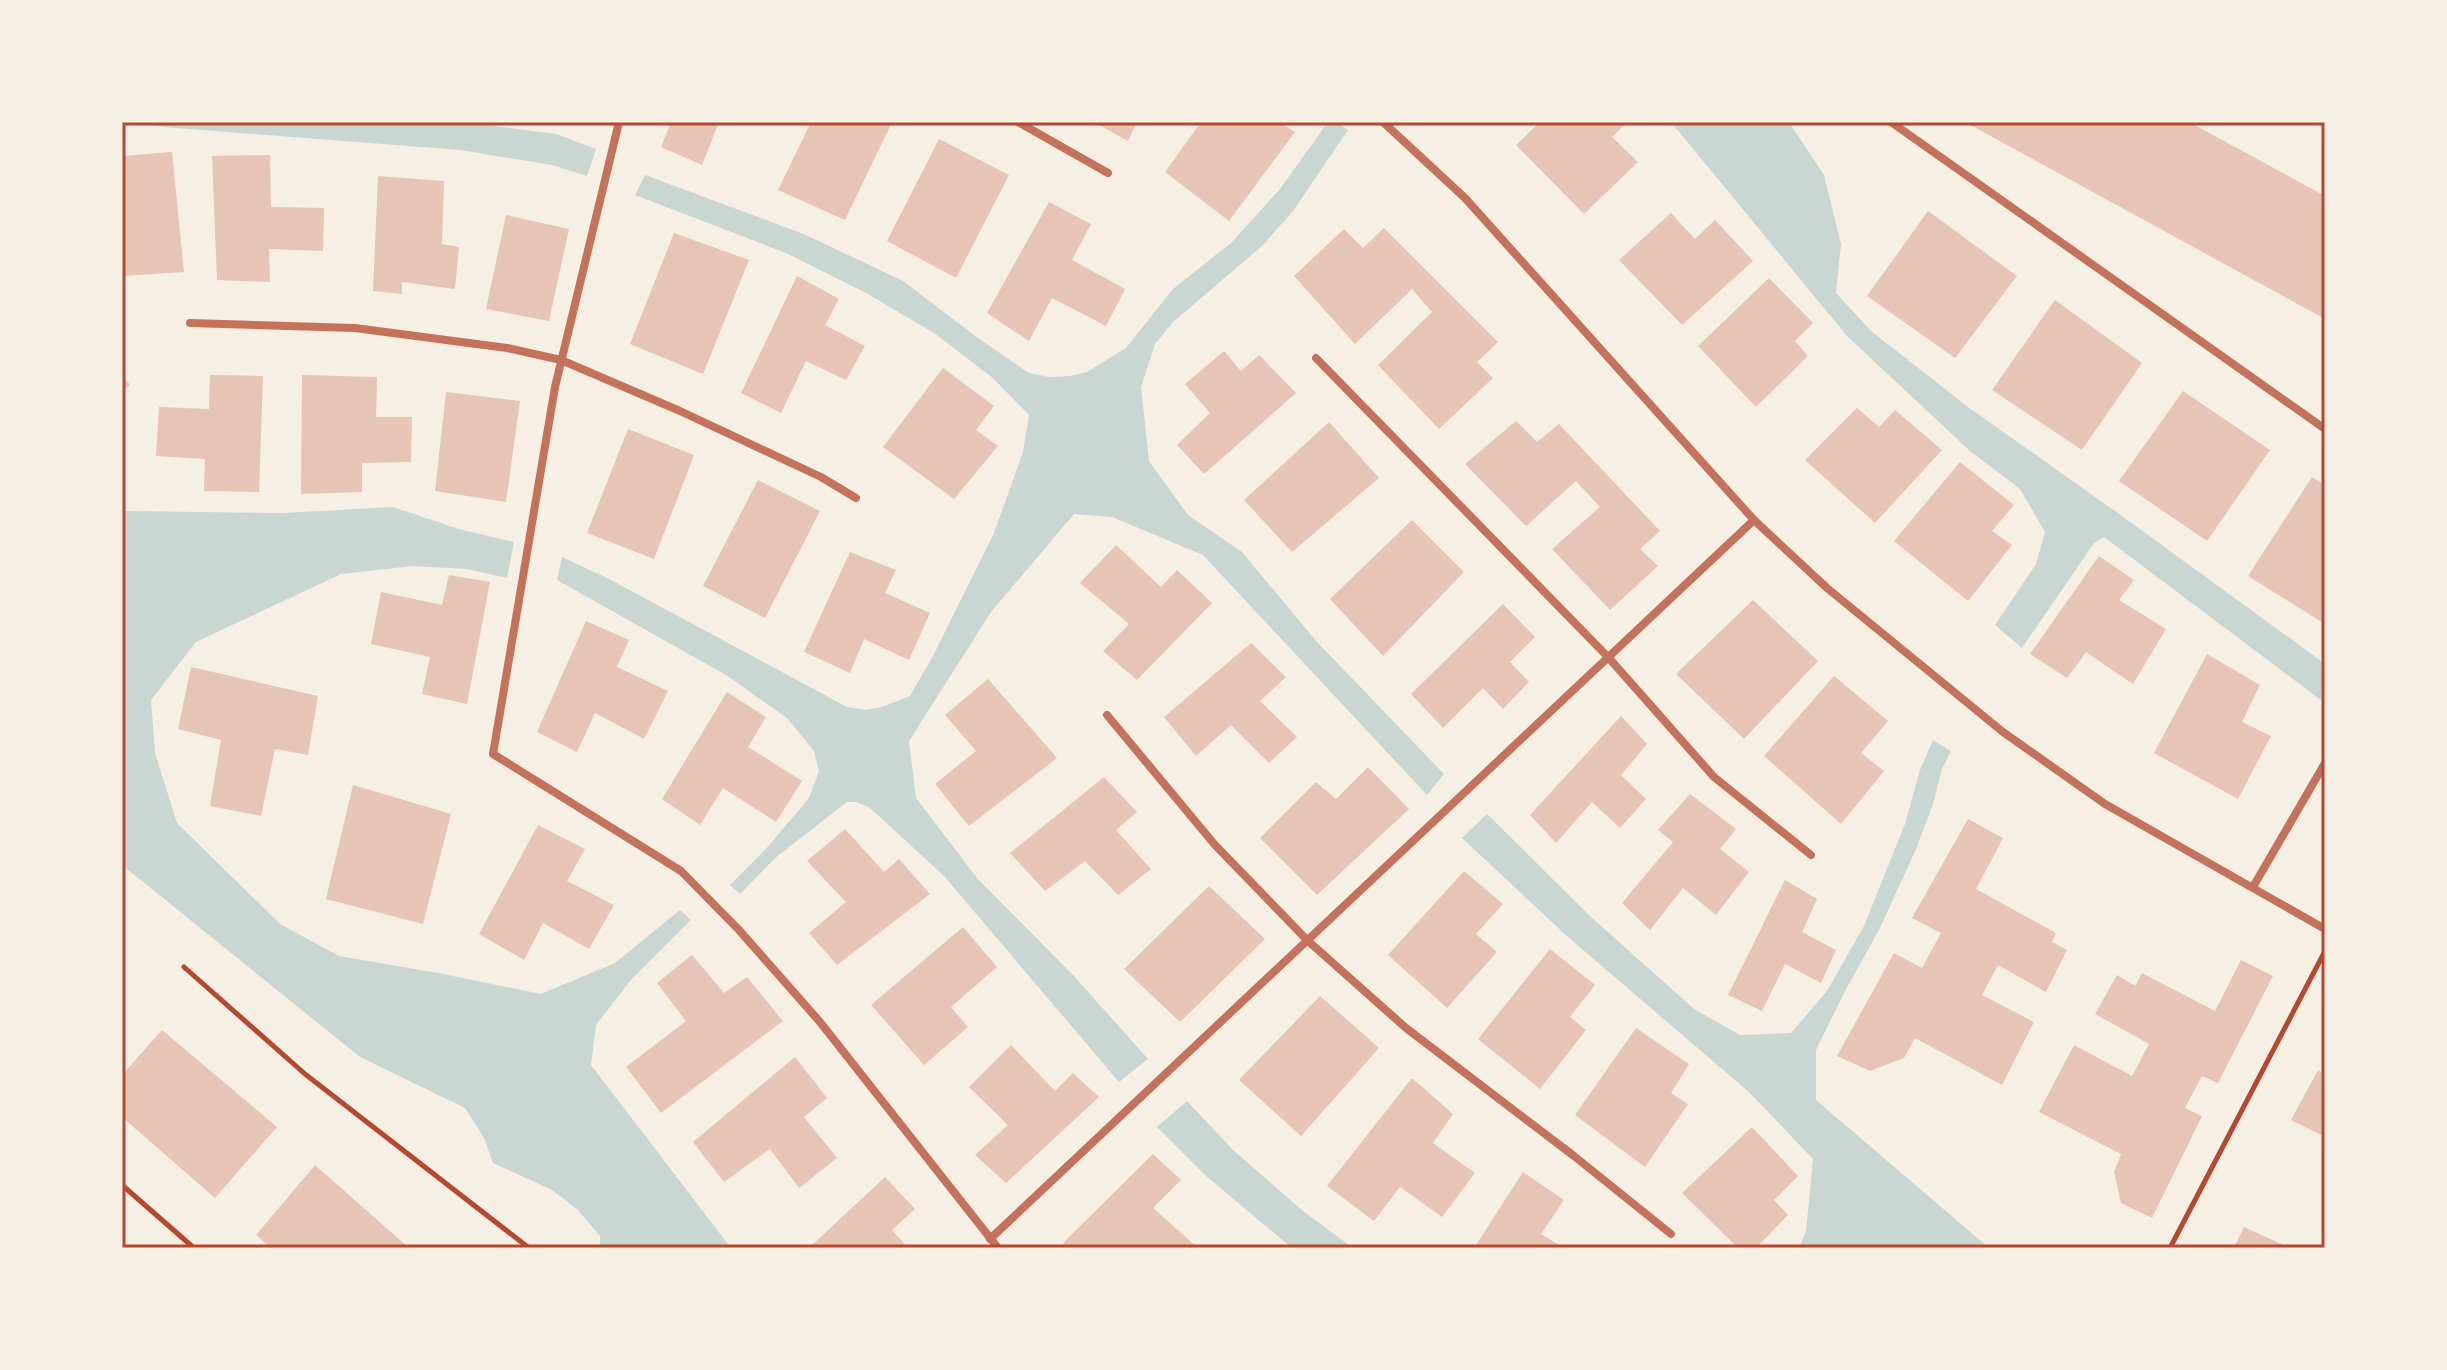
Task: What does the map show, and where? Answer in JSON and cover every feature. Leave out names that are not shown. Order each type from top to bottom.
[{"type":"street","points":[[619,122],[555,387],[493,754],[681,871],[739,930],[820,1022],[998,1248]]},
{"type":"street","points":[[1018,122],[1108,173]]},
{"type":"street","points":[[1383,122],[1465,198],[1754,520],[1827,588],[2003,732],[2105,804],[2325,929]]},
{"type":"street","points":[[1891,122],[2325,429]]},
{"type":"street","points":[[190,323],[355,328],[507,348],[561,360],[708,424],[821,477],[856,498]]},
{"type":"street","points":[[1316,358],[1608,657],[1714,777],[1811,855]]},
{"type":"street","points":[[990,1239],[1754,520]]},
{"type":"street","points":[[1107,715],[1215,845],[1307,940],[1406,1028],[1671,1234]]},
{"type":"street","points":[[2253,887],[2325,763]]},
{"type":"path","points":[[2170,1248],[2325,950]]},
{"type":"path","points":[[184,967],[305,1074],[529,1248]]},
{"type":"path","points":[[122,1185],[194,1248]]},
{"type":"shaded area","points":[[131,122],[465,122],[556,134],[596,149],[587,176],[552,165],[460,150]]},
{"type":"shaded area","points":[[1328,122],[1337,122],[1348,130],[1293,211],[1262,246],[1173,322],[1155,344],[1141,387],[1149,461],[1188,515],[1242,552],[1317,642],[1444,774],[1427,795],[1203,555],[1112,517],[1074,514],[991,612],[909,741],[916,798],[977,878],[1073,975],[1148,1059],[1119,1082],[944,876],[870,808],[857,802],[847,802],[775,858],[740,894],[730,885],[809,798],[819,771],[814,751],[787,718],[726,675],[557,580],[562,557],[609,579],[847,707],[865,710],[882,707],[910,696],[933,656],[994,533],[1023,452],[1029,415],[993,378],[934,333],[866,293],[786,253],[635,195],[645,175],[806,235],[903,281],[1029,373],[1049,377],[1070,376],[1087,372],[1126,348],[1173,289],[1232,242],[1280,189]]},
{"type":"shaded area","points":[[1671,122],[1789,122],[1824,175],[1841,244],[1836,293],[1871,331],[1968,407],[2325,664],[2325,691],[2321,700],[2104,537],[2094,543],[2022,648],[1995,625],[2036,564],[2045,532],[2020,489],[1970,451],[1847,336]]},
{"type":"shaded area","points":[[393,507],[462,530],[514,542],[507,578],[467,569],[413,566],[341,574],[196,642],[151,700],[155,753],[177,823],[280,924],[339,956],[541,994],[615,963],[680,910],[691,920],[630,981],[596,1025],[591,1065],[731,1248],[600,1248],[600,1236],[577,1209],[552,1190],[493,1163],[484,1138],[465,1108],[360,1057],[122,865],[122,511],[284,513]]},
{"type":"shaded area","points":[[1933,740],[1951,751],[1942,769],[1916,849],[1880,928],[1816,1050],[1816,1100],[1989,1248],[1799,1248],[1806,1231],[1813,1159],[1749,1092],[1568,937],[1462,838],[1487,814],[1590,916],[1694,1009],[1740,1035],[1791,1033],[1827,991],[1864,926],[1905,824],[1920,770]]},
{"type":"shaded area","points":[[1187,1101],[1233,1150],[1303,1211],[1353,1248],[1292,1248],[1205,1175],[1157,1127]]},
{"type":"building","points":[[671,122],[719,122],[702,165],[661,147]]},
{"type":"building","points":[[811,122],[892,122],[845,220],[778,190]]},
{"type":"building","points":[[1094,122],[1137,122],[1128,141]]},
{"type":"building","points":[[1201,122],[1279,122],[1295,132],[1229,221],[1165,172]]},
{"type":"building","points":[[1540,122],[1627,122],[1612,137],[1638,162],[1584,214],[1516,145]]},
{"type":"building","points":[[1965,122],[2189,122],[2325,196],[2325,319]]},
{"type":"building","points":[[939,139],[1009,175],[956,278],[887,241]]},
{"type":"building","points":[[172,152],[184,272],[122,276],[122,156]]},
{"type":"building","points":[[270,155],[271,207],[324,208],[323,251],[269,249],[270,282],[217,280],[212,156]]},
{"type":"building","points":[[378,176],[444,181],[442,244],[459,247],[455,289],[402,282],[402,294],[373,291]]},
{"type":"building","points":[[1049,202],[1091,224],[1072,260],[1125,289],[1106,326],[1052,298],[1029,341],[987,313]]},
{"type":"building","points":[[1928,211],[2017,276],[1955,358],[1867,296]]},
{"type":"building","points":[[1671,213],[1695,239],[1715,220],[1753,261],[1682,325],[1619,260]]},
{"type":"building","points":[[506,215],[569,229],[549,321],[486,309]]},
{"type":"building","points":[[1384,228],[1498,342],[1477,362],[1493,378],[1439,429],[1378,365],[1432,312],[1412,289],[1355,344],[1294,276],[1344,229],[1363,248]]},
{"type":"building","points":[[674,233],[749,260],[703,374],[630,344]]},
{"type":"building","points":[[797,276],[839,299],[825,325],[865,346],[846,380],[806,361],[781,413],[741,393]]},
{"type":"building","points":[[1769,278],[1813,323],[1795,341],[1808,356],[1756,407],[1698,346]]},
{"type":"building","points":[[2055,300],[2142,363],[2082,450],[1992,390]]},
{"type":"building","points":[[1224,351],[1241,371],[1259,355],[1296,393],[1204,474],[1177,445],[1210,413],[1185,384]]},
{"type":"building","points":[[943,368],[994,406],[976,430],[998,446],[954,499],[883,447]]},
{"type":"building","points":[[122,375],[130,385],[122,391]]},
{"type":"building","points":[[210,375],[263,376],[259,492],[204,491],[205,459],[156,456],[159,407],[209,409]]},
{"type":"building","points":[[302,375],[377,377],[376,417],[412,417],[411,462],[362,463],[362,492],[301,494]]},
{"type":"building","points":[[2183,391],[2270,450],[2207,541],[2119,481]]},
{"type":"building","points":[[446,392],[520,401],[506,502],[435,491]]},
{"type":"building","points":[[1857,408],[1879,427],[1895,410],[1942,450],[1875,523],[1805,460]]},
{"type":"building","points":[[1516,421],[1537,442],[1559,424],[1660,531],[1640,549],[1658,566],[1610,610],[1552,549],[1600,507],[1576,481],[1526,526],[1465,464]]},
{"type":"building","points":[[1329,422],[1379,478],[1292,552],[1244,500]]},
{"type":"building","points":[[628,429],[694,455],[654,559],[587,533]]},
{"type":"building","points":[[1960,462],[2014,505],[1992,531],[2012,545],[1968,601],[1894,541]]},
{"type":"building","points":[[2312,477],[2325,485],[2325,624],[2248,576]]},
{"type":"building","points":[[758,480],[820,511],[765,618],[703,586]]},
{"type":"building","points":[[1412,520],[1464,572],[1383,656],[1330,599]]},
{"type":"building","points":[[1116,545],[1161,587],[1177,570],[1212,603],[1137,680],[1103,651],[1129,624],[1080,583]]},
{"type":"building","points":[[850,552],[896,570],[885,593],[930,613],[909,660],[864,639],[850,673],[804,652]]},
{"type":"building","points":[[2099,556],[2134,580],[2119,600],[2166,629],[2133,684],[2086,652],[2067,678],[2030,654]]},
{"type":"building","points":[[449,575],[490,582],[467,704],[422,694],[430,657],[371,644],[381,592],[442,605]]},
{"type":"building","points":[[1753,600],[1818,661],[1744,739],[1676,674]]},
{"type":"building","points":[[1503,604],[1535,637],[1510,662],[1529,682],[1503,709],[1483,688],[1443,728],[1411,694]]},
{"type":"building","points":[[586,621],[629,640],[617,667],[668,691],[644,739],[595,713],[577,752],[537,732]]},
{"type":"building","points":[[1251,643],[1286,677],[1260,701],[1297,737],[1269,763],[1231,725],[1196,756],[1164,717]]},
{"type":"building","points":[[2207,654],[2260,685],[2242,722],[2271,736],[2238,799],[2154,753]]},
{"type":"building","points":[[191,667],[318,696],[308,755],[275,749],[261,816],[210,806],[221,740],[178,729]]},
{"type":"building","points":[[1834,676],[1888,721],[1861,753],[1884,771],[1841,824],[1764,756]]},
{"type":"building","points":[[988,679],[1057,758],[969,826],[935,784],[976,751],[945,715]]},
{"type":"building","points":[[727,692],[766,717],[748,747],[802,781],[776,822],[723,788],[700,825],[662,799]]},
{"type":"building","points":[[1621,716],[1647,744],[1621,775],[1646,799],[1620,828],[1592,802],[1556,843],[1530,815]]},
{"type":"building","points":[[1368,767],[1409,809],[1317,895],[1260,838],[1316,782],[1336,799]]},
{"type":"building","points":[[1104,777],[1137,812],[1116,830],[1151,869],[1118,895],[1085,861],[1045,891],[1010,853]]},
{"type":"building","points":[[353,785],[451,814],[423,924],[326,899]]},
{"type":"building","points":[[1690,794],[1736,829],[1720,849],[1749,872],[1716,915],[1683,888],[1650,930],[1622,903],[1673,842],[1658,830]]},
{"type":"building","points":[[1968,819],[2003,838],[1976,889],[2056,933],[2052,942],[2067,950],[2046,992],[1998,965],[1982,995],[2034,1022],[2002,1085],[1915,1038],[1904,1058],[1870,1071],[1837,1056],[1894,953],[1922,968],[1941,933],[1912,918]]},
{"type":"building","points":[[538,825],[585,849],[567,881],[614,905],[589,949],[543,923],[524,960],[479,934]]},
{"type":"building","points":[[845,829],[884,872],[899,859],[930,894],[837,965],[809,933],[846,902],[807,861]]},
{"type":"building","points":[[1464,871],[1503,904],[1476,934],[1497,952],[1447,1008],[1388,955]]},
{"type":"building","points":[[1785,880],[1817,899],[1802,932],[1836,950],[1821,983],[1785,964],[1762,1011],[1728,995]]},
{"type":"building","points":[[1209,886],[1265,939],[1180,1022],[1124,969]]},
{"type":"building","points":[[963,927],[997,967],[951,1007],[968,1027],[924,1065],[871,1005]]},
{"type":"building","points":[[1550,949],[1595,985],[1570,1017],[1586,1030],[1540,1089],[1478,1039]]},
{"type":"building","points":[[692,955],[724,993],[747,977],[783,1021],[661,1113],[626,1067],[686,1021],[657,983]]},
{"type":"building","points":[[2241,960],[2273,976],[2218,1083],[2202,1076],[2185,1108],[2202,1116],[2152,1218],[2121,1203],[2114,1172],[2121,1154],[2039,1112],[2074,1045],[2132,1076],[2149,1044],[2095,1014],[2117,975],[2135,986],[2142,973],[2215,1011]]},
{"type":"building","points":[[1320,996],[1379,1048],[1301,1136],[1239,1080]]},
{"type":"building","points":[[1636,1028],[1689,1064],[1671,1093],[1688,1104],[1645,1167],[1575,1115]]},
{"type":"building","points":[[162,1030],[277,1127],[215,1198],[122,1117],[122,1075]]},
{"type":"building","points":[[1011,1045],[1055,1091],[1073,1073],[1099,1097],[1006,1183],[975,1155],[1008,1125],[969,1087]]},
{"type":"building","points":[[795,1057],[827,1098],[804,1117],[837,1158],[799,1188],[770,1149],[724,1182],[693,1142]]},
{"type":"building","points":[[2318,1070],[2325,1074],[2325,1137],[2291,1120]]},
{"type":"building","points":[[1412,1078],[1453,1114],[1433,1143],[1475,1173],[1442,1217],[1400,1187],[1374,1221],[1327,1186]]},
{"type":"building","points":[[1752,1127],[1798,1176],[1774,1200],[1788,1215],[1756,1248],[1738,1248],[1682,1193]]},
{"type":"building","points":[[1153,1154],[1181,1180],[1153,1208],[1198,1248],[1122,1248],[1118,1245],[1114,1248],[1068,1248],[1063,1243]]},
{"type":"building","points":[[315,1165],[409,1248],[271,1248],[256,1235]]},
{"type":"building","points":[[1523,1172],[1564,1200],[1541,1234],[1564,1248],[1474,1248]]},
{"type":"building","points":[[885,1177],[915,1209],[892,1230],[908,1248],[809,1248]]},
{"type":"building","points":[[2244,1227],[2290,1248],[2234,1248]]}]
